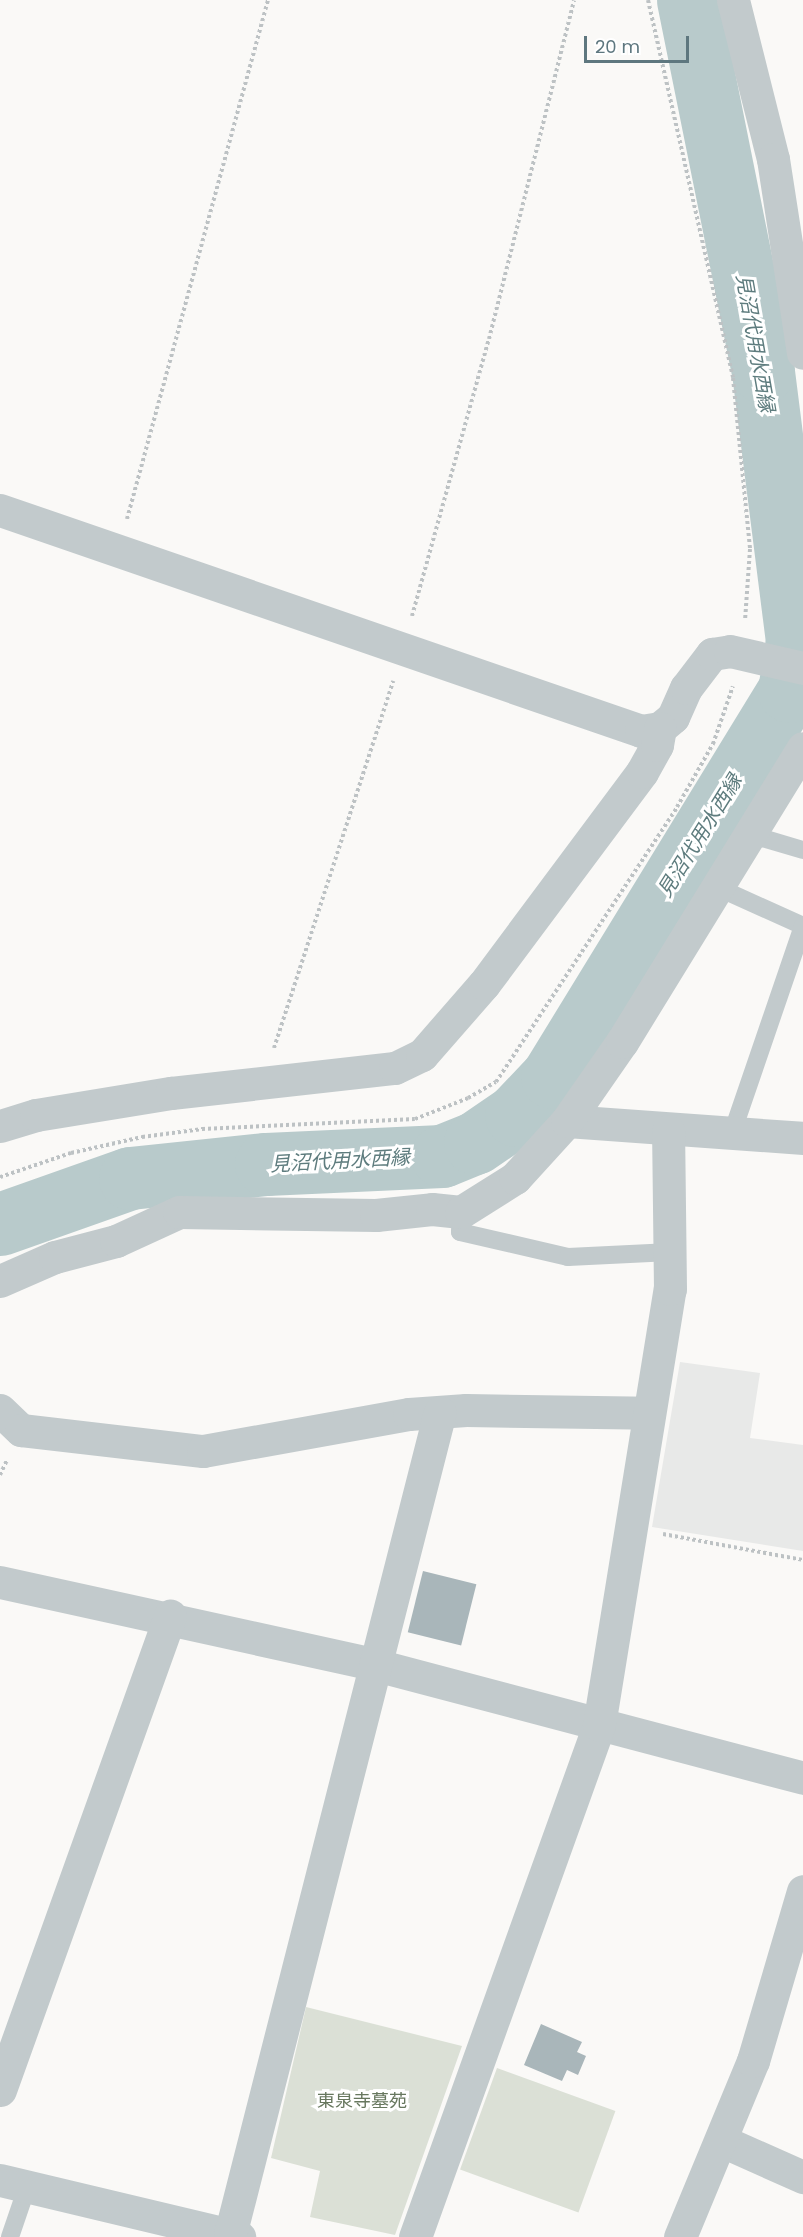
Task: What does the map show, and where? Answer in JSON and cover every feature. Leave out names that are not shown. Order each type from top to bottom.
[{"type":"street","points":[[733,0],[773,159],[803,353]]},
{"type":"street","points":[[0,510],[641,732],[660,728],[673,717],[686,688],[712,654],[730,651],[803,668]]},
{"type":"street","points":[[0,1126],[36,1115],[171,1093],[261,1085],[395,1068],[422,1055],[484,984],[642,772],[657,745],[660,728]]},
{"type":"street","points":[[0,1281],[55,1257],[116,1241],[179,1212],[376,1215],[432,1209],[461,1212],[515,1178],[567,1120],[719,888],[803,748]]},
{"type":"street","points":[[567,1120],[668,1131],[803,1138]]},
{"type":"street","points":[[416,2237],[599,1725],[633,1528],[648,1413],[670,1289],[668,1131]]},
{"type":"street","points":[[0,1410],[21,1430],[204,1451],[399,1415],[440,1412],[648,1413]]},
{"type":"street","points":[[14,2183],[171,2230],[234,2236],[440,1412]]},
{"type":"street","points":[[0,1581],[170,1616],[376,1665],[803,1778]]},
{"type":"street","points":[[0,2090],[170,1616]]},
{"type":"street","points":[[680,2237],[722,2141],[753,2061],[803,1891]]},
{"type":"street","points":[[722,2141],[803,2177]]},
{"type":"lane","points":[[752,835],[803,850]]},
{"type":"lane","points":[[719,888],[803,926],[732,1133]]},
{"type":"lane","points":[[461,1212],[460,1232],[568,1257],[671,1252]]},
{"type":"lane","points":[[10,2237],[14,2183]]},
{"type":"path","points":[[118,552],[268,0]]},
{"type":"path","points":[[261,1085],[403,651],[489,339],[574,0]]},
{"type":"path","points":[[633,1528],[803,1560]]},
{"type":"shaded area","points":[[680,1362],[760,1373],[750,1438],[803,1445],[803,1551],[652,1527]]},
{"type":"green space","name":"東泉寺墓苑","points":[[306,2007],[462,2046],[395,2235],[310,2217],[320,2171],[271,2158]]},
{"type":"green space","points":[[497,2068],[615,2111],[578,2213],[460,2169]]},
{"type":"building","points":[[423,1571],[476,1584],[461,1645],[408,1632]]},
{"type":"building","points":[[541,2024],[582,2042],[577,2052],[586,2056],[578,2075],[567,2070],[562,2081],[524,2065]]},
{"type":"waterway","name":"見沼代用水西縁","points":[[0,1224],[130,1178],[266,1164],[442,1156],[475,1143],[516,1115],[552,1077],[789,691],[797,641],[763,372],[688,0]]}]
